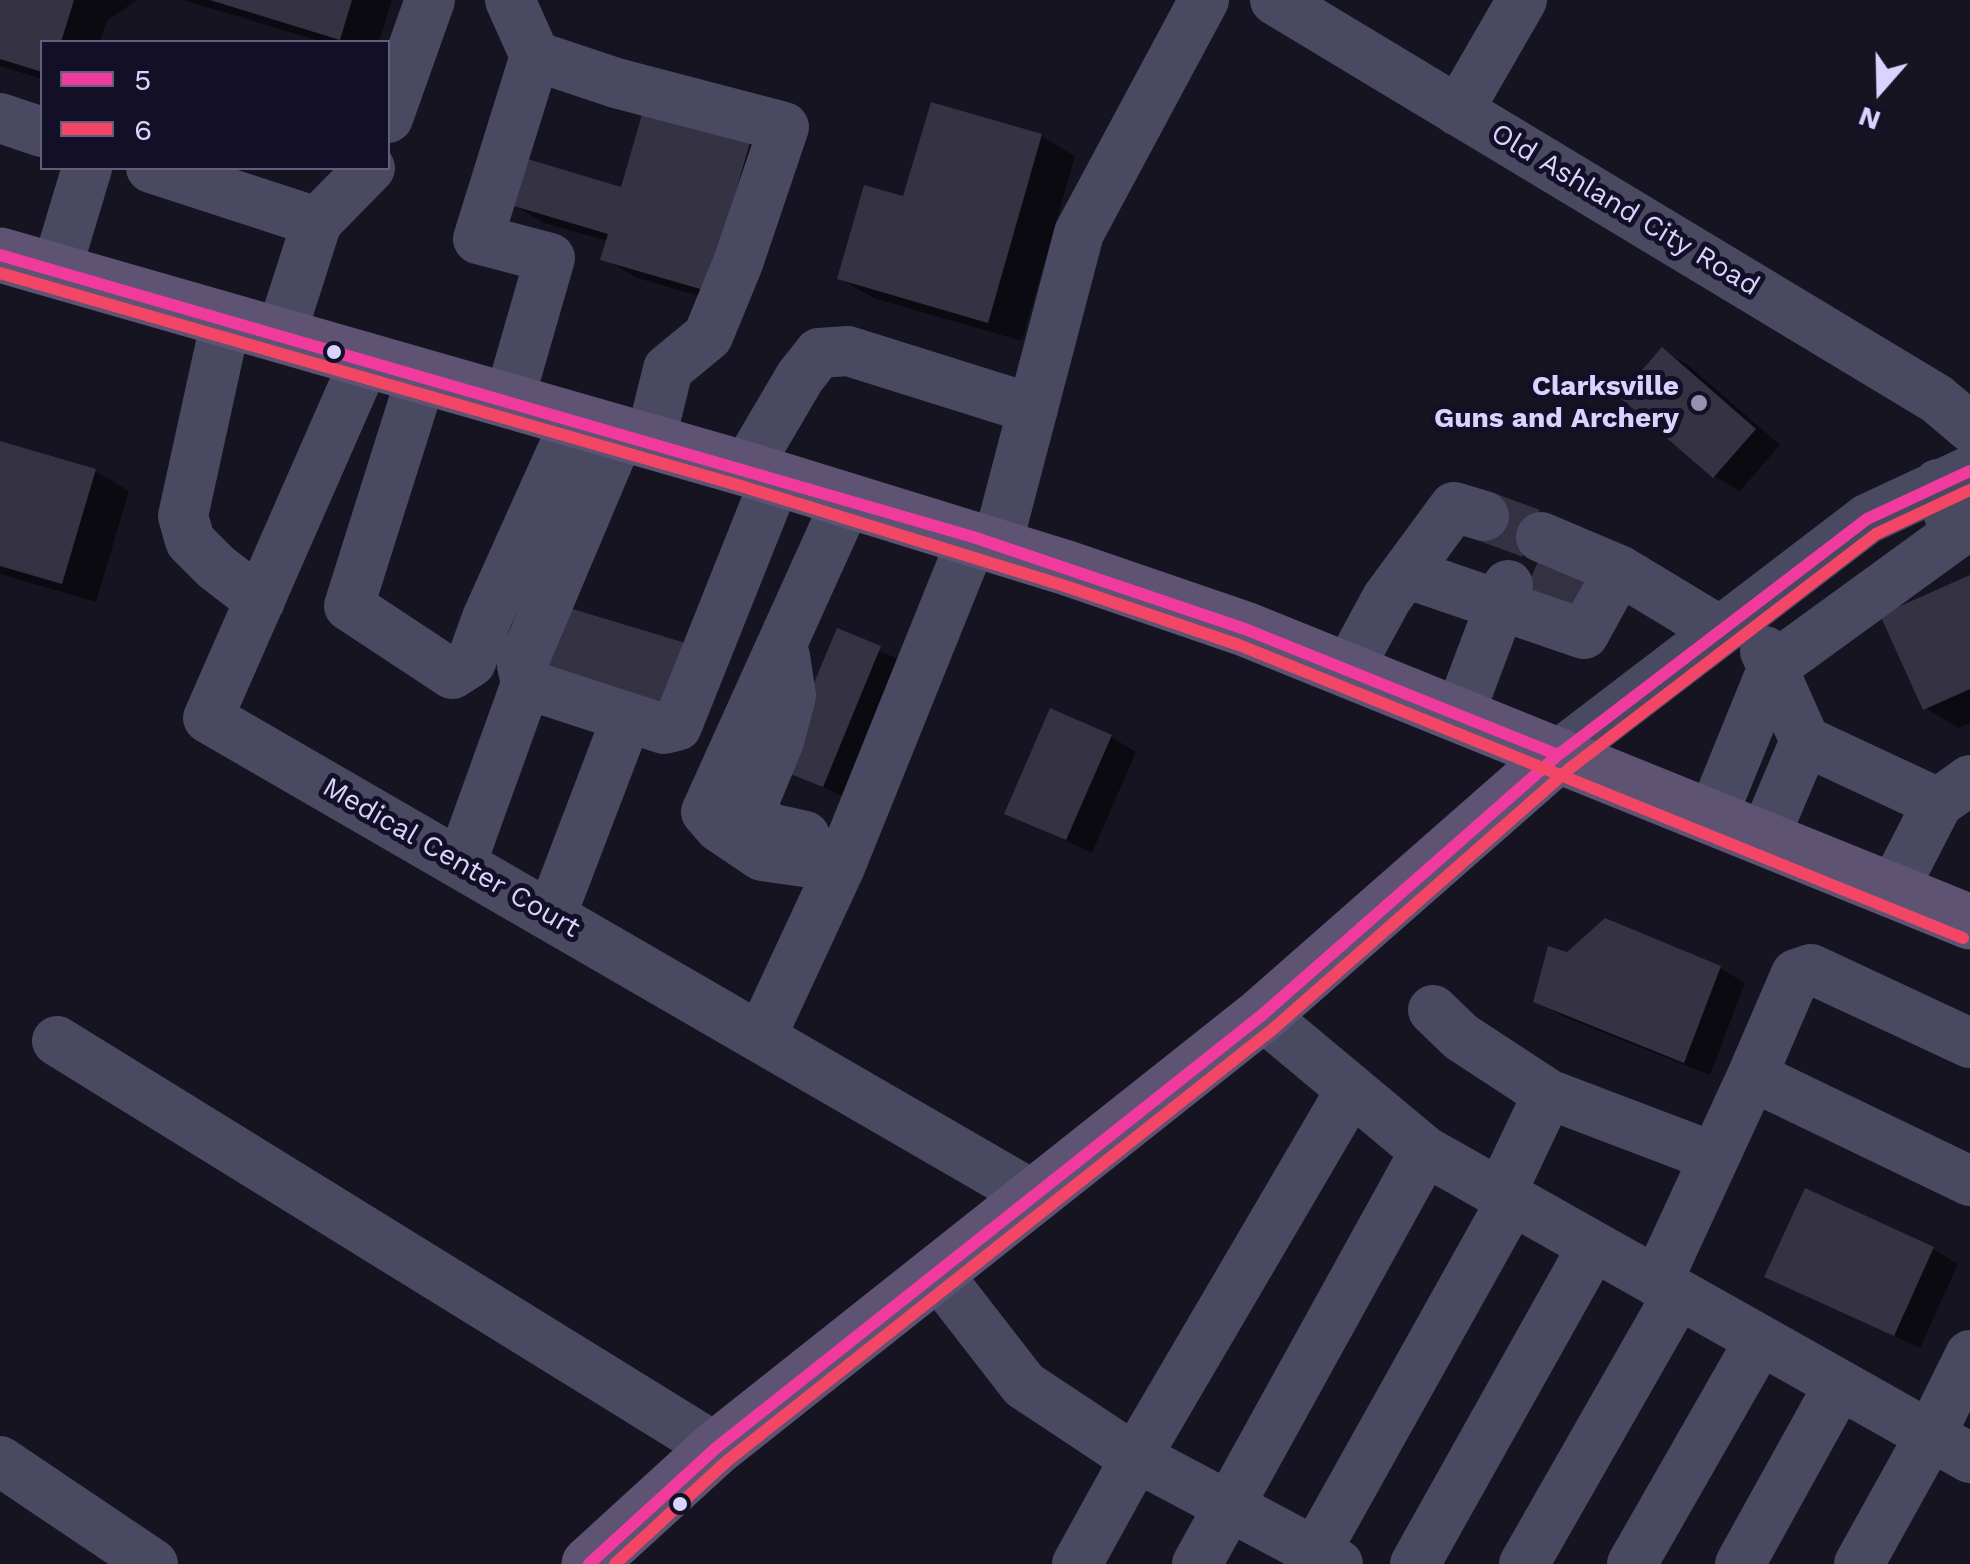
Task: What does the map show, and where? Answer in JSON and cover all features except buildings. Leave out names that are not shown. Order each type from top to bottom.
[{"type":"main road","points":[[0,254],[985,541],[1245,629],[1970,922]]},
{"type":"main road","points":[[589,1564],[716,1448],[1262,1015],[1558,755]]},
{"type":"street","points":[[390,111],[430,0]]},
{"type":"street","points":[[509,400],[550,258],[478,239],[534,56],[510,0]]},
{"type":"street","points":[[760,1037],[840,867],[903,712],[985,541],[1032,409],[1079,233],[1204,0]]},
{"type":"street","name":"Old Ashland City Road","points":[[1275,0],[1937,399],[1970,427]]},
{"type":"street","points":[[1458,110],[1522,0]]},
{"type":"street","points":[[422,375],[349,606],[452,674],[471,662],[487,618],[615,431],[668,369],[708,336],[738,263],[784,127],[616,84],[534,56]]},
{"type":"street","points":[[0,118],[40,131]]},
{"type":"street","points":[[56,270],[86,170]]},
{"type":"street","points":[[157,170],[318,222]]},
{"type":"street","points":[[281,334],[318,222],[368,170]]},
{"type":"street","points":[[226,320],[183,516],[190,542],[260,601]]},
{"type":"street","points":[[526,684],[664,729],[677,726],[761,474],[800,377],[819,353],[848,351],[1032,409]]},
{"type":"street","name":"Medical Center Court","points":[[366,358],[208,718],[1034,1196]]},
{"type":"street","points":[[461,864],[526,684],[522,665],[615,431]]},
{"type":"street","points":[[1558,755],[1867,519],[1954,478],[1956,534],[1773,668],[1712,817]]},
{"type":"street","points":[[840,867],[762,856],[719,827],[706,812],[847,500]]},
{"type":"street","points":[[1348,670],[1388,598],[1454,507],[1484,516]]},
{"type":"street","points":[[1539,580],[1584,634],[1619,570]]},
{"type":"street","points":[[1406,572],[1539,580],[1619,570],[1732,622],[1773,668],[1805,741],[1764,838]]},
{"type":"street","points":[[1459,715],[1539,580]]},
{"type":"street","points":[[781,642],[791,696],[779,740],[750,811],[768,828],[814,836],[826,827],[854,756],[869,735],[903,712]]},
{"type":"street","points":[[551,916],[627,717]]},
{"type":"street","points":[[1805,741],[1954,792],[1893,890]]},
{"type":"street","points":[[1524,1564],[1667,1288],[1714,1157],[1796,974],[1811,969],[1970,1043]]},
{"type":"street","points":[[1433,1010],[1461,1037],[1548,1094],[1714,1157]]},
{"type":"street","points":[[1262,1015],[1425,1151],[1950,1447]]},
{"type":"street","points":[[57,1040],[716,1448]]},
{"type":"street","points":[[1752,1076],[1970,1181]]},
{"type":"street","points":[[1077,1564],[1351,1090]]},
{"type":"street","points":[[936,1273],[1024,1385],[1136,1457],[1327,1558],[1507,1197],[1548,1094]]},
{"type":"street","points":[[1197,1564],[1425,1151]]},
{"type":"street","points":[[1415,1564],[1593,1246]]},
{"type":"street","points":[[1632,1564],[1760,1340]]},
{"type":"street","points":[[1859,1564],[1950,1447],[1970,1356]]},
{"type":"street","points":[[1740,1564],[1839,1385]]},
{"type":"street","points":[[0,1461],[153,1564]]},
{"type":"tunnel","points":[[1484,516],[1541,537]]},
{"type":"tunnel","points":[[1549,599],[1564,564]]},
{"type":"transit line","name":"5","points":[[0,255],[973,537],[1245,629],[1558,755]]},
{"type":"transit line","name":"6","points":[[0,273],[741,486],[1062,585],[1239,645],[1963,938]]},
{"type":"transit line","name":"5","points":[[589,1564],[716,1448],[1262,1015],[1558,755],[1867,519],[1970,471]]},
{"type":"transit line","name":"6","points":[[615,1564],[727,1461],[1273,1029],[1569,769],[1876,534],[1970,490]]},
{"type":"place","name":"Clarksville Guns and Archery","points":[[1699,403]]}]
